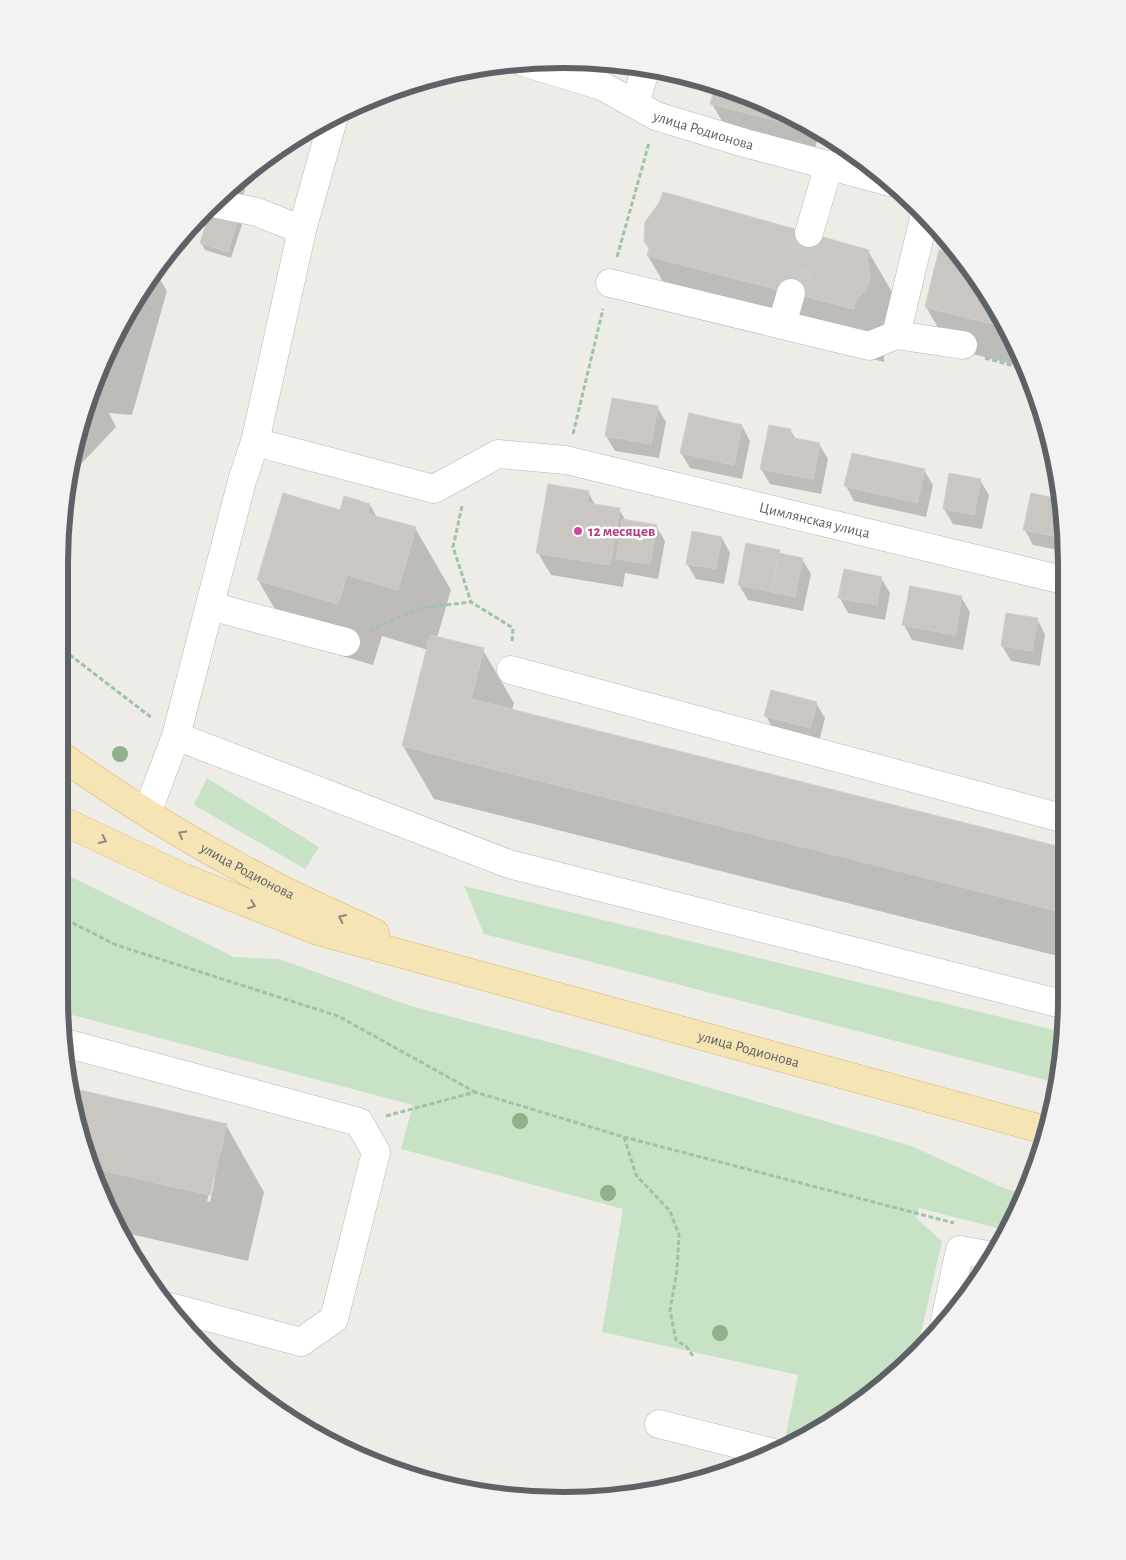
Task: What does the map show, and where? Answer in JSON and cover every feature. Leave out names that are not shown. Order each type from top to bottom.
[{"type":"main road","name":"улица Родионова","points":[[68,760],[147,813],[289,893],[449,968]]},
{"type":"main road","name":"улица Родионова","points":[[68,823],[184,878],[318,931],[1041,1129]]},
{"type":"street","name":"улица Родионова","points":[[545,69],[602,86],[656,116],[745,143],[875,178]]},
{"type":"street","points":[[635,103],[644,74]]},
{"type":"street","points":[[147,813],[176,736],[242,481],[255,442],[302,230],[331,126]]},
{"type":"street","points":[[809,233],[829,165]]},
{"type":"street","points":[[221,205],[257,212],[302,230]]},
{"type":"street","points":[[896,335],[923,223]]},
{"type":"street","points":[[610,282],[869,346],[896,335],[963,345]]},
{"type":"street","points":[[782,324],[791,293]]},
{"type":"street","name":"Цимлянская улица","points":[[255,442],[434,489],[498,454],[566,460],[1058,579]]},
{"type":"street","points":[[210,606],[346,642]]},
{"type":"street","points":[[511,670],[1058,817]]},
{"type":"street","points":[[176,736],[509,864],[1058,1003]]},
{"type":"street","points":[[70,1044],[358,1122],[376,1152],[334,1319],[301,1342],[178,1309]]},
{"type":"street","points":[[947,1310],[960,1250],[986,1255]]},
{"type":"street","points":[[658,1424],[763,1450]]},
{"type":"path","points":[[963,345],[969,354],[1018,367]]},
{"type":"path","points":[[471,469],[453,547],[471,602]]},
{"type":"path","points":[[346,642],[420,608],[471,602],[513,628],[511,670]]},
{"type":"path","points":[[68,654],[176,736]]},
{"type":"path","points":[[68,921],[116,945],[338,1016],[475,1092],[624,1138],[958,1224]]},
{"type":"path","points":[[358,1122],[475,1092]]},
{"type":"path","points":[[624,1138],[636,1174],[670,1211],[679,1235],[677,1270],[670,1311],[676,1340],[686,1346],[693,1356]]},
{"type":"green space","points":[[207,778],[319,847],[305,869],[194,805]]},
{"type":"green space","points":[[68,875],[234,957],[279,959],[414,1007],[579,1050],[911,1146],[1006,1189],[1018,1192],[1000,1229],[919,1208],[916,1218],[942,1241],[919,1341],[890,1370],[865,1390],[811,1426],[785,1439],[798,1375],[602,1332],[623,1209],[401,1149],[413,1105],[69,1014]]},
{"type":"green space","points":[[464,886],[1057,1031],[1051,1081],[484,934]]},
{"type":"building","points":[[714,91],[753,105],[793,125],[710,104]]},
{"type":"building","points":[[663,192],[869,250],[867,259],[870,278],[866,290],[854,302],[854,309],[647,256],[649,248],[644,242],[645,222],[659,203]]},
{"type":"building","points":[[216,210],[238,217],[228,252],[200,243],[208,218]]},
{"type":"building","points":[[939,250],[949,253],[956,261],[997,326],[925,307]]},
{"type":"building","points":[[115,353],[109,374],[105,374]]},
{"type":"building","points":[[612,398],[658,406],[651,444],[605,436]]},
{"type":"building","points":[[689,413],[742,425],[734,465],[680,453]]},
{"type":"building","points":[[769,425],[791,429],[790,437],[820,443],[813,479],[760,469]]},
{"type":"building","points":[[852,453],[925,469],[917,503],[844,486]]},
{"type":"building","points":[[949,473],[981,479],[974,515],[943,509]]},
{"type":"building","name":"12 месяцев","points":[[548,484],[589,491],[587,503],[620,508],[610,565],[536,553]]},
{"type":"building","points":[[283,493],[340,510],[344,496],[370,504],[368,514],[416,527],[398,590],[347,575],[338,604],[257,580]]},
{"type":"building","points":[[1031,493],[1054,498],[1057,537],[1023,530]]},
{"type":"building","points":[[622,519],[657,525],[650,564],[616,559]]},
{"type":"building","points":[[692,531],[722,537],[716,569],[686,564]]},
{"type":"building","points":[[746,543],[780,550],[771,592],[738,585]]},
{"type":"building","points":[[779,553],[803,558],[795,597],[771,592]]},
{"type":"building","points":[[844,569],[882,577],[877,605],[838,598]]},
{"type":"building","points":[[910,586],[962,596],[955,635],[902,625]]},
{"type":"building","points":[[1006,613],[1038,618],[1032,651],[1001,646]]},
{"type":"building","points":[[430,635],[484,648],[471,699],[1058,846],[1058,911],[402,746]]},
{"type":"building","points":[[771,690],[817,702],[810,728],[764,716]]},
{"type":"building","points":[[76,1089],[227,1124],[210,1195],[99,1170],[84,1125]]},
{"type":"tunnel","points":[[791,293],[809,233]]},
{"type":"place","name":"12 месяцев","points":[[578,531]]}]
